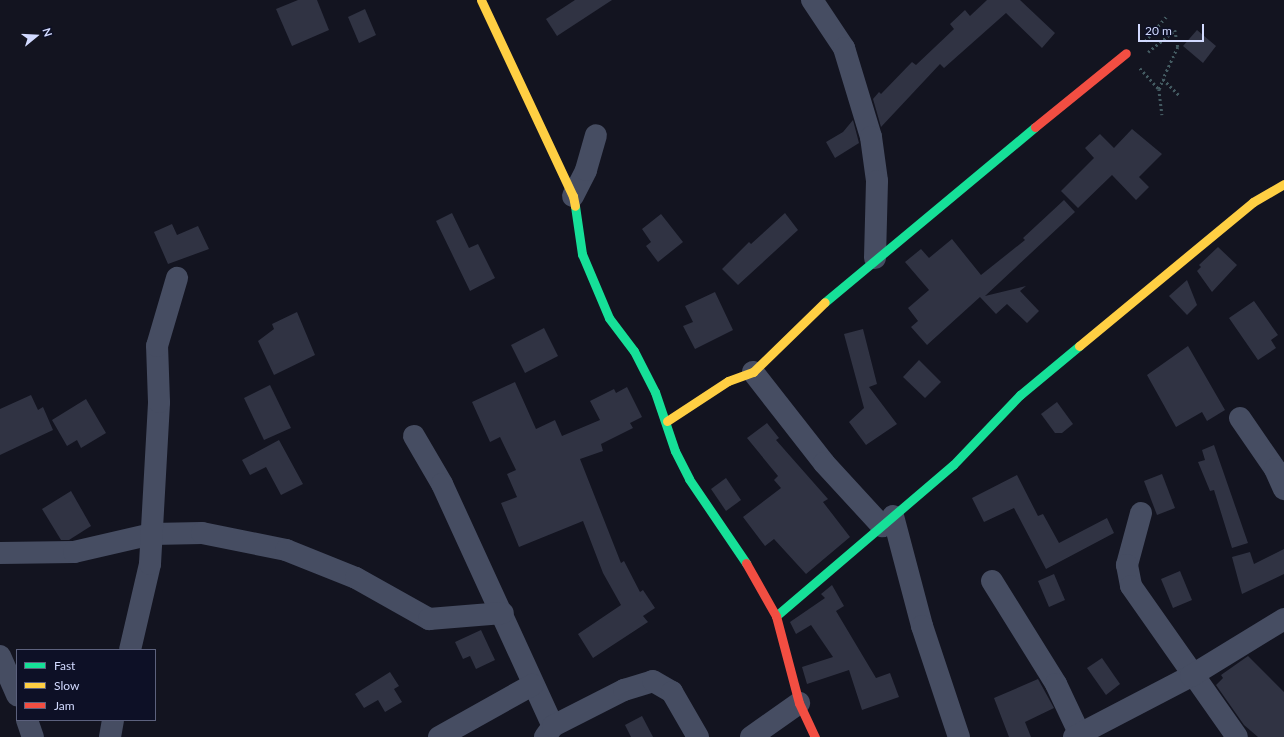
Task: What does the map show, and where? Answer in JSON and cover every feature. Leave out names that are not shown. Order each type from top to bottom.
[{"type":"street","points":[[481,0],[572,196],[582,254],[609,318],[634,351],[666,421],[675,451],[690,479],[761,585],[776,616],[799,703],[816,737]]},
{"type":"street","points":[[812,0],[844,48],[871,137],[877,181],[875,258]]},
{"type":"street","points":[[666,421],[728,381],[753,372],[772,351],[875,258],[1126,53]]},
{"type":"street","points":[[572,196],[586,170],[596,135]]},
{"type":"street","points":[[776,616],[953,466],[1020,395],[1247,206],[1284,184]]},
{"type":"street","points":[[130,649],[150,564],[159,402],[157,346],[177,278]]},
{"type":"street","points":[[753,372],[824,463],[887,521],[959,737]]},
{"type":"street","points":[[1240,418],[1275,469],[1284,489]]},
{"type":"street","points":[[414,436],[442,484],[502,613],[532,685],[549,731],[624,690],[653,681],[672,692],[698,737]]},
{"type":"street","points":[[1141,513],[1127,565],[1131,586],[1191,676],[1237,737]]},
{"type":"street","points":[[0,553],[74,552],[152,534],[202,533],[286,550],[356,578],[429,619],[502,613]]},
{"type":"street","points":[[992,581],[1056,684],[1078,736],[1191,676],[1284,619]]},
{"type":"street","points":[[0,656],[16,693]]},
{"type":"street","points":[[438,737],[532,685]]},
{"type":"street","points":[[751,737],[799,703]]},
{"type":"street","points":[[27,721],[33,737]]},
{"type":"street","points":[[110,737],[113,721]]},
{"type":"path","points":[[1143,46],[1148,34],[1167,16]]},
{"type":"path","points":[[1140,52],[1146,55],[1175,30],[1178,47],[1159,90],[1162,114]]},
{"type":"path","points":[[1138,65],[1159,90]]},
{"type":"path","points":[[1163,79],[1180,96]]},
{"type":"building","points":[[298,0],[317,0],[329,30],[292,46],[276,9]]},
{"type":"building","points":[[575,0],[612,0],[557,36],[546,19]]},
{"type":"building","points":[[987,0],[1020,0],[1055,33],[1042,48],[1006,13],[944,68],[940,64],[881,127],[873,99],[879,92],[881,94],[912,62],[916,65],[954,29],[950,24],[965,10],[970,16]]},
{"type":"building","points":[[365,9],[376,35],[359,43],[348,17]]},
{"type":"building","points":[[1197,30],[1216,46],[1203,63],[1183,46]]},
{"type":"building","points":[[853,120],[859,143],[835,158],[826,142],[843,132]]},
{"type":"building","points":[[1132,129],[1162,154],[1139,177],[1149,187],[1136,200],[1112,175],[1078,208],[1061,191],[1094,158],[1085,148],[1100,134],[1114,148]]},
{"type":"building","points":[[1064,200],[1075,212],[985,296],[1026,286],[1020,291],[1039,311],[1027,323],[1007,304],[996,314],[980,297],[927,345],[911,327],[918,321],[908,308],[929,290],[905,262],[921,249],[929,258],[952,239],[981,275],[1025,240],[1023,238]]},
{"type":"building","points":[[452,213],[469,248],[478,244],[495,278],[470,291],[436,221]]},
{"type":"building","points":[[785,213],[798,230],[738,285],[722,269],[749,242],[751,244]]},
{"type":"building","points":[[661,214],[683,242],[658,262],[646,246],[651,242],[642,229]]},
{"type":"building","points":[[172,224],[177,235],[198,226],[209,249],[168,264],[154,232]]},
{"type":"building","points":[[1218,247],[1237,265],[1212,292],[1197,271],[1201,267],[1199,265]]},
{"type":"building","points":[[1187,280],[1197,305],[1187,315],[1169,296]]},
{"type":"building","points":[[715,292],[733,330],[695,349],[683,326],[693,322],[685,306]]},
{"type":"building","points":[[1254,301],[1278,335],[1271,340],[1276,348],[1258,360],[1229,318]]},
{"type":"building","points":[[297,312],[315,355],[274,375],[258,341],[274,329],[272,324]]},
{"type":"building","points":[[544,328],[558,356],[525,373],[511,345]]},
{"type":"building","points":[[863,329],[877,384],[869,387],[897,424],[866,445],[849,422],[864,408],[844,334]]},
{"type":"building","points":[[1188,346],[1225,410],[1207,421],[1202,412],[1176,427],[1147,375]]},
{"type":"building","points":[[919,360],[941,382],[925,398],[903,377]]},
{"type":"building","points":[[515,382],[536,429],[555,420],[562,436],[600,420],[590,401],[614,389],[616,393],[627,387],[642,417],[630,423],[633,428],[601,444],[603,451],[580,459],[621,563],[624,561],[640,592],[643,590],[655,608],[643,616],[648,622],[593,658],[578,634],[621,605],[603,573],[583,521],[519,547],[501,503],[517,497],[507,474],[516,470],[500,437],[490,442],[472,402]]},
{"type":"building","points":[[270,385],[291,428],[264,440],[244,398]]},
{"type":"building","points":[[31,395],[38,410],[43,407],[53,430],[0,455],[0,409]]},
{"type":"building","points":[[86,399],[106,433],[81,448],[77,440],[67,446],[52,420]]},
{"type":"building","points":[[1057,402],[1073,424],[1062,433],[1055,433],[1041,414]]},
{"type":"building","points":[[767,423],[779,438],[776,440],[828,499],[823,502],[850,537],[806,574],[774,539],[765,546],[743,517],[781,488],[774,480],[778,476],[747,438]]},
{"type":"building","points":[[279,440],[303,484],[281,495],[266,467],[250,475],[242,460]]},
{"type":"building","points":[[1214,445],[1248,543],[1232,548],[1214,490],[1210,491],[1198,462],[1205,460],[1202,450]]},
{"type":"building","points":[[1162,474],[1175,508],[1157,515],[1144,481]]},
{"type":"building","points":[[1017,475],[1038,516],[1043,514],[1059,543],[1107,518],[1114,533],[1046,569],[1014,508],[984,522],[972,498]]},
{"type":"building","points":[[726,478],[741,500],[726,511],[711,489]]},
{"type":"building","points":[[71,491],[91,526],[69,540],[61,540],[42,509]]},
{"type":"building","points":[[1284,549],[1284,574],[1242,594],[1232,557],[1250,552],[1254,564]]},
{"type":"building","points":[[1180,571],[1192,600],[1173,608],[1161,579]]},
{"type":"building","points":[[1054,574],[1065,600],[1049,607],[1038,581]]},
{"type":"building","points":[[832,585],[844,606],[836,611],[876,678],[890,673],[899,697],[862,710],[849,670],[807,684],[802,667],[833,657],[811,625],[796,634],[790,622],[825,598],[821,594]]},
{"type":"building","points":[[481,630],[495,660],[476,669],[470,656],[463,659],[455,642]]},
{"type":"building","points":[[1248,656],[1284,692],[1284,737],[1258,737],[1244,725],[1216,685],[1223,678],[1221,675]]},
{"type":"building","points":[[1102,658],[1120,684],[1106,695],[1087,668]]},
{"type":"building","points":[[390,672],[399,686],[394,689],[402,702],[385,712],[378,700],[364,708],[355,694]]},
{"type":"building","points":[[1038,679],[1054,708],[1025,722],[1031,737],[1009,737],[994,698]]},
{"type":"building","points":[[642,716],[653,737],[631,737],[625,725]]},
{"type":"traffic: fast","points":[[825,302],[1035,127]]},
{"type":"traffic: fast","points":[[575,206],[582,254],[609,318],[634,351],[655,392],[675,451],[689,479],[746,563]]},
{"type":"traffic: fast","points":[[776,616],[953,465],[1020,395],[1079,346]]},
{"type":"traffic: slow","points":[[481,0],[573,196],[575,206]]},
{"type":"traffic: slow","points":[[1079,346],[1253,202],[1284,184]]},
{"type":"traffic: slow","points":[[667,421],[728,381],[753,372],[825,302]]},
{"type":"traffic: jam","points":[[1035,127],[1126,53]]},
{"type":"traffic: jam","points":[[746,563],[776,616],[799,703],[815,737]]}]
